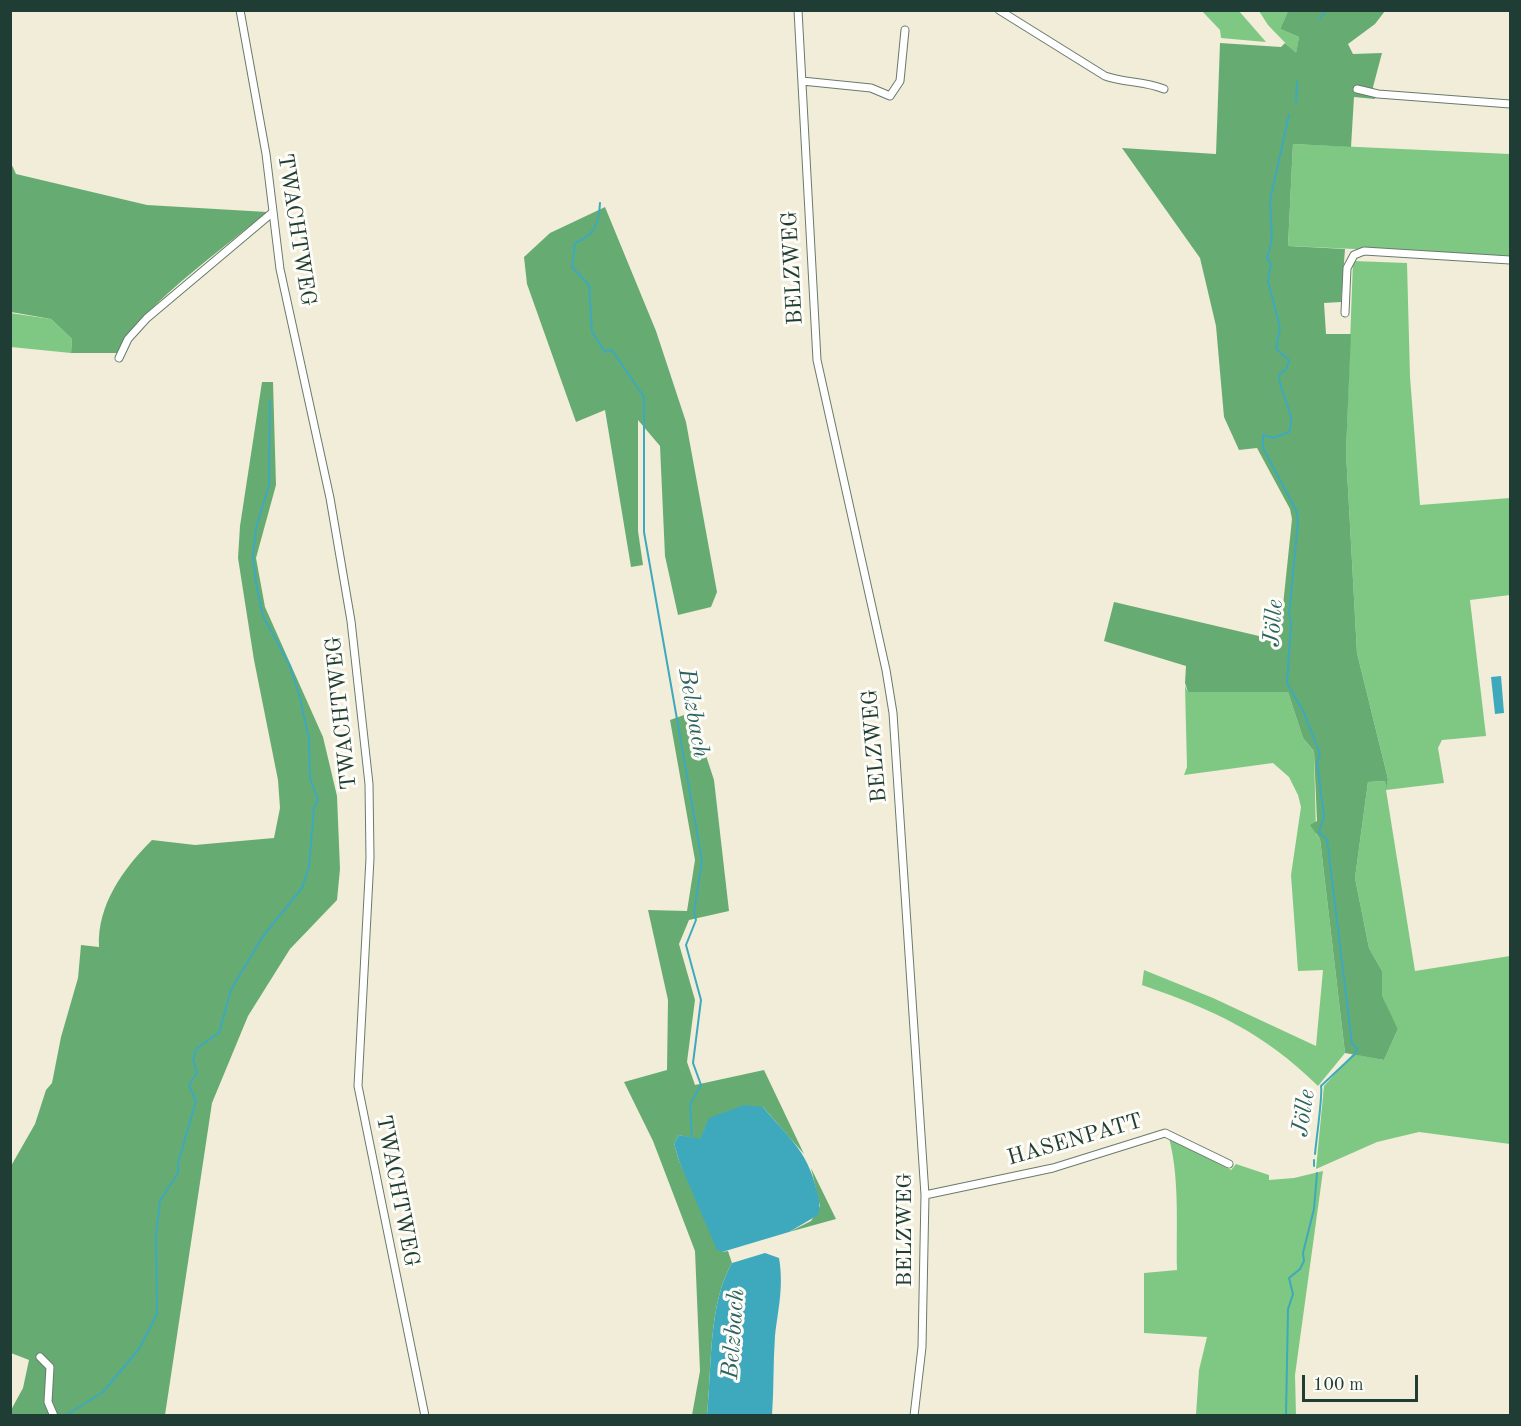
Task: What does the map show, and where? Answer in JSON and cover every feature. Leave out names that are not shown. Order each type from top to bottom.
[{"type":"street","name":"TWACHTWEG","points":[[240,10],[266,154],[280,269],[330,498],[360,690],[369,784],[370,858],[358,1086],[424,1416]]},
{"type":"street","name":"BELZWEG","points":[[798,10],[817,360],[886,670],[892,713],[925,1195],[922,1347],[914,1416]]},
{"type":"street","points":[[999,10],[1105,76],[1116,80],[1149,82],[1164,89]]},
{"type":"street","points":[[802,81],[871,88],[890,96],[900,81],[905,30]]},
{"type":"street","points":[[1358,89],[1378,94],[1510,104]]},
{"type":"street","points":[[119,358],[128,339],[147,318],[273,212]]},
{"type":"street","points":[[1345,313],[1347,268],[1354,255],[1364,251],[1510,260]]},
{"type":"street","name":"HASENPATT","points":[[925,1195],[1053,1168],[1165,1133],[1229,1164]]},
{"type":"street","points":[[40,1357],[50,1367],[48,1402],[54,1416]]},
{"type":"green space","points":[[1202,11],[1239,11],[1266,42],[1221,38],[1220,30]]},
{"type":"green space","points":[[1259,11],[1288,11],[1280,29],[1299,37],[1296,54],[1268,25]]},
{"type":"green space","points":[[1288,11],[1385,11],[1375,24],[1348,44],[1353,54],[1382,53],[1373,87],[1375,99],[1354,97],[1351,147],[1293,144],[1288,246],[1345,249],[1341,302],[1324,303],[1326,334],[1351,334],[1346,452],[1357,653],[1388,779],[1386,789],[1385,781],[1368,782],[1355,878],[1369,948],[1382,971],[1382,996],[1398,1029],[1384,1060],[1345,1053],[1320,839],[1310,825],[1317,821],[1314,751],[1303,738],[1288,692],[1188,692],[1185,683],[1186,666],[1104,641],[1114,602],[1276,640],[1282,615],[1292,519],[1290,509],[1257,448],[1239,450],[1224,417],[1216,326],[1200,258],[1122,148],[1216,154],[1220,43],[1281,47],[1285,43],[1296,53],[1299,37],[1280,29]]},
{"type":"green space","points":[[1293,144],[1510,154],[1510,256],[1288,246]]},
{"type":"green space","points":[[10,161],[16,174],[147,205],[267,212],[163,298],[143,317],[118,353],[71,353],[72,339],[51,319],[11,312]]},
{"type":"green space","points":[[605,207],[656,331],[686,422],[717,592],[711,607],[678,615],[665,556],[660,446],[638,420],[638,531],[643,565],[631,567],[605,410],[576,422],[527,284],[524,257],[550,233]]},
{"type":"green space","points":[[1353,261],[1407,263],[1410,377],[1420,505],[1510,498],[1510,595],[1470,600],[1486,736],[1442,740],[1438,748],[1444,783],[1386,790],[1415,971],[1510,956],[1510,1144],[1419,1132],[1377,1142],[1316,1169],[1324,1086],[1353,1054],[1384,1060],[1398,1029],[1381,996],[1382,971],[1369,948],[1355,878],[1368,782],[1385,781],[1386,787],[1388,779],[1357,653],[1346,452]]},
{"type":"green space","points":[[10,313],[51,319],[72,339],[71,353],[11,347]]},
{"type":"green space","points":[[262,382],[273,382],[276,485],[256,558],[265,607],[323,737],[337,796],[340,869],[337,900],[290,949],[248,1016],[212,1103],[165,1415],[11,1415],[11,1410],[23,1388],[29,1360],[11,1353],[11,1166],[35,1124],[46,1090],[52,1083],[61,1037],[78,978],[81,945],[99,947],[102,917],[107,902],[131,863],[152,840],[195,845],[274,838],[280,808],[278,780],[254,660],[238,558],[240,526]]},
{"type":"green space","points":[[1185,686],[1188,692],[1288,692],[1303,738],[1314,751],[1316,834],[1320,839],[1345,1053],[1318,1086],[1298,1067],[1257,1037],[1215,1014],[1142,985],[1144,970],[1213,998],[1316,1046],[1323,970],[1298,971],[1291,875],[1301,807],[1298,795],[1289,777],[1273,763],[1184,775],[1187,767]]},
{"type":"green space","points":[[684,715],[694,719],[714,780],[729,911],[689,920],[679,944],[695,1000],[687,1062],[695,1085],[764,1070],[804,1154],[763,1107],[706,1126],[700,1140],[679,1135],[674,1143],[679,1161],[722,1252],[728,1251],[732,1263],[724,1279],[715,1317],[707,1415],[692,1415],[700,1371],[695,1251],[653,1141],[624,1082],[667,1070],[668,1000],[648,910],[687,911],[695,860],[670,720]]},
{"type":"green space","points":[[1169,1138],[1231,1170],[1236,1164],[1269,1175],[1269,1180],[1294,1178],[1323,1171],[1295,1375],[1296,1415],[1196,1415],[1199,1370],[1207,1337],[1144,1333],[1144,1273],[1177,1270],[1175,1170]]},
{"type":"green space","points":[[811,1168],[836,1219],[789,1232],[811,1221],[820,1206]]},
{"type":"water","points":[[1501,676],[1504,713],[1495,714],[1491,677]]},
{"type":"water","points":[[744,1105],[763,1107],[802,1153],[819,1198],[819,1211],[818,1215],[789,1232],[722,1252],[717,1250],[679,1161],[674,1143],[679,1135],[700,1139],[709,1118]]},
{"type":"water","points":[[765,1253],[779,1258],[781,1279],[775,1336],[772,1415],[707,1415],[712,1337],[724,1279],[732,1263]]},
{"type":"waterway","name":"Jölle","points":[[1320,19],[1326,10]]},
{"type":"waterway","name":"Jölle","points":[[1296,102],[1297,82]]},
{"type":"waterway","name":"Jölle","points":[[1289,115],[1270,201],[1272,239],[1267,259],[1271,263],[1268,281],[1280,328],[1276,349],[1289,360],[1287,368],[1279,375],[1291,425],[1289,432],[1274,438],[1263,435],[1263,448],[1296,510],[1298,520],[1289,615],[1291,623],[1287,683],[1304,713],[1320,754],[1317,763],[1324,816],[1319,833],[1327,839],[1352,1044],[1357,1048],[1356,1053],[1321,1086],[1315,1154]]},
{"type":"waterway","name":"Belzbach","points":[[600,203],[595,228],[575,243],[572,267],[589,285],[592,332],[605,352],[612,350],[644,397],[644,532],[702,861],[694,912],[696,920],[686,945],[701,1000],[693,1063],[701,1085],[690,1104],[692,1140]]},
{"type":"waterway","points":[[65,1416],[103,1392],[139,1349],[157,1314],[156,1235],[160,1201],[178,1173],[178,1163],[196,1101],[189,1085],[197,1073],[193,1059],[197,1048],[219,1033],[231,990],[263,936],[302,888],[309,867],[314,807],[318,800],[310,778],[309,739],[290,666],[263,616],[253,557],[256,528],[269,485],[270,400]]},
{"type":"waterway","name":"Jölle","points":[[1314,1160],[1314,1166]]},
{"type":"waterway","name":"Jölle","points":[[1286,1416],[1288,1309],[1293,1294],[1289,1278],[1300,1269],[1304,1261],[1303,1253],[1314,1209],[1317,1173]]}]
